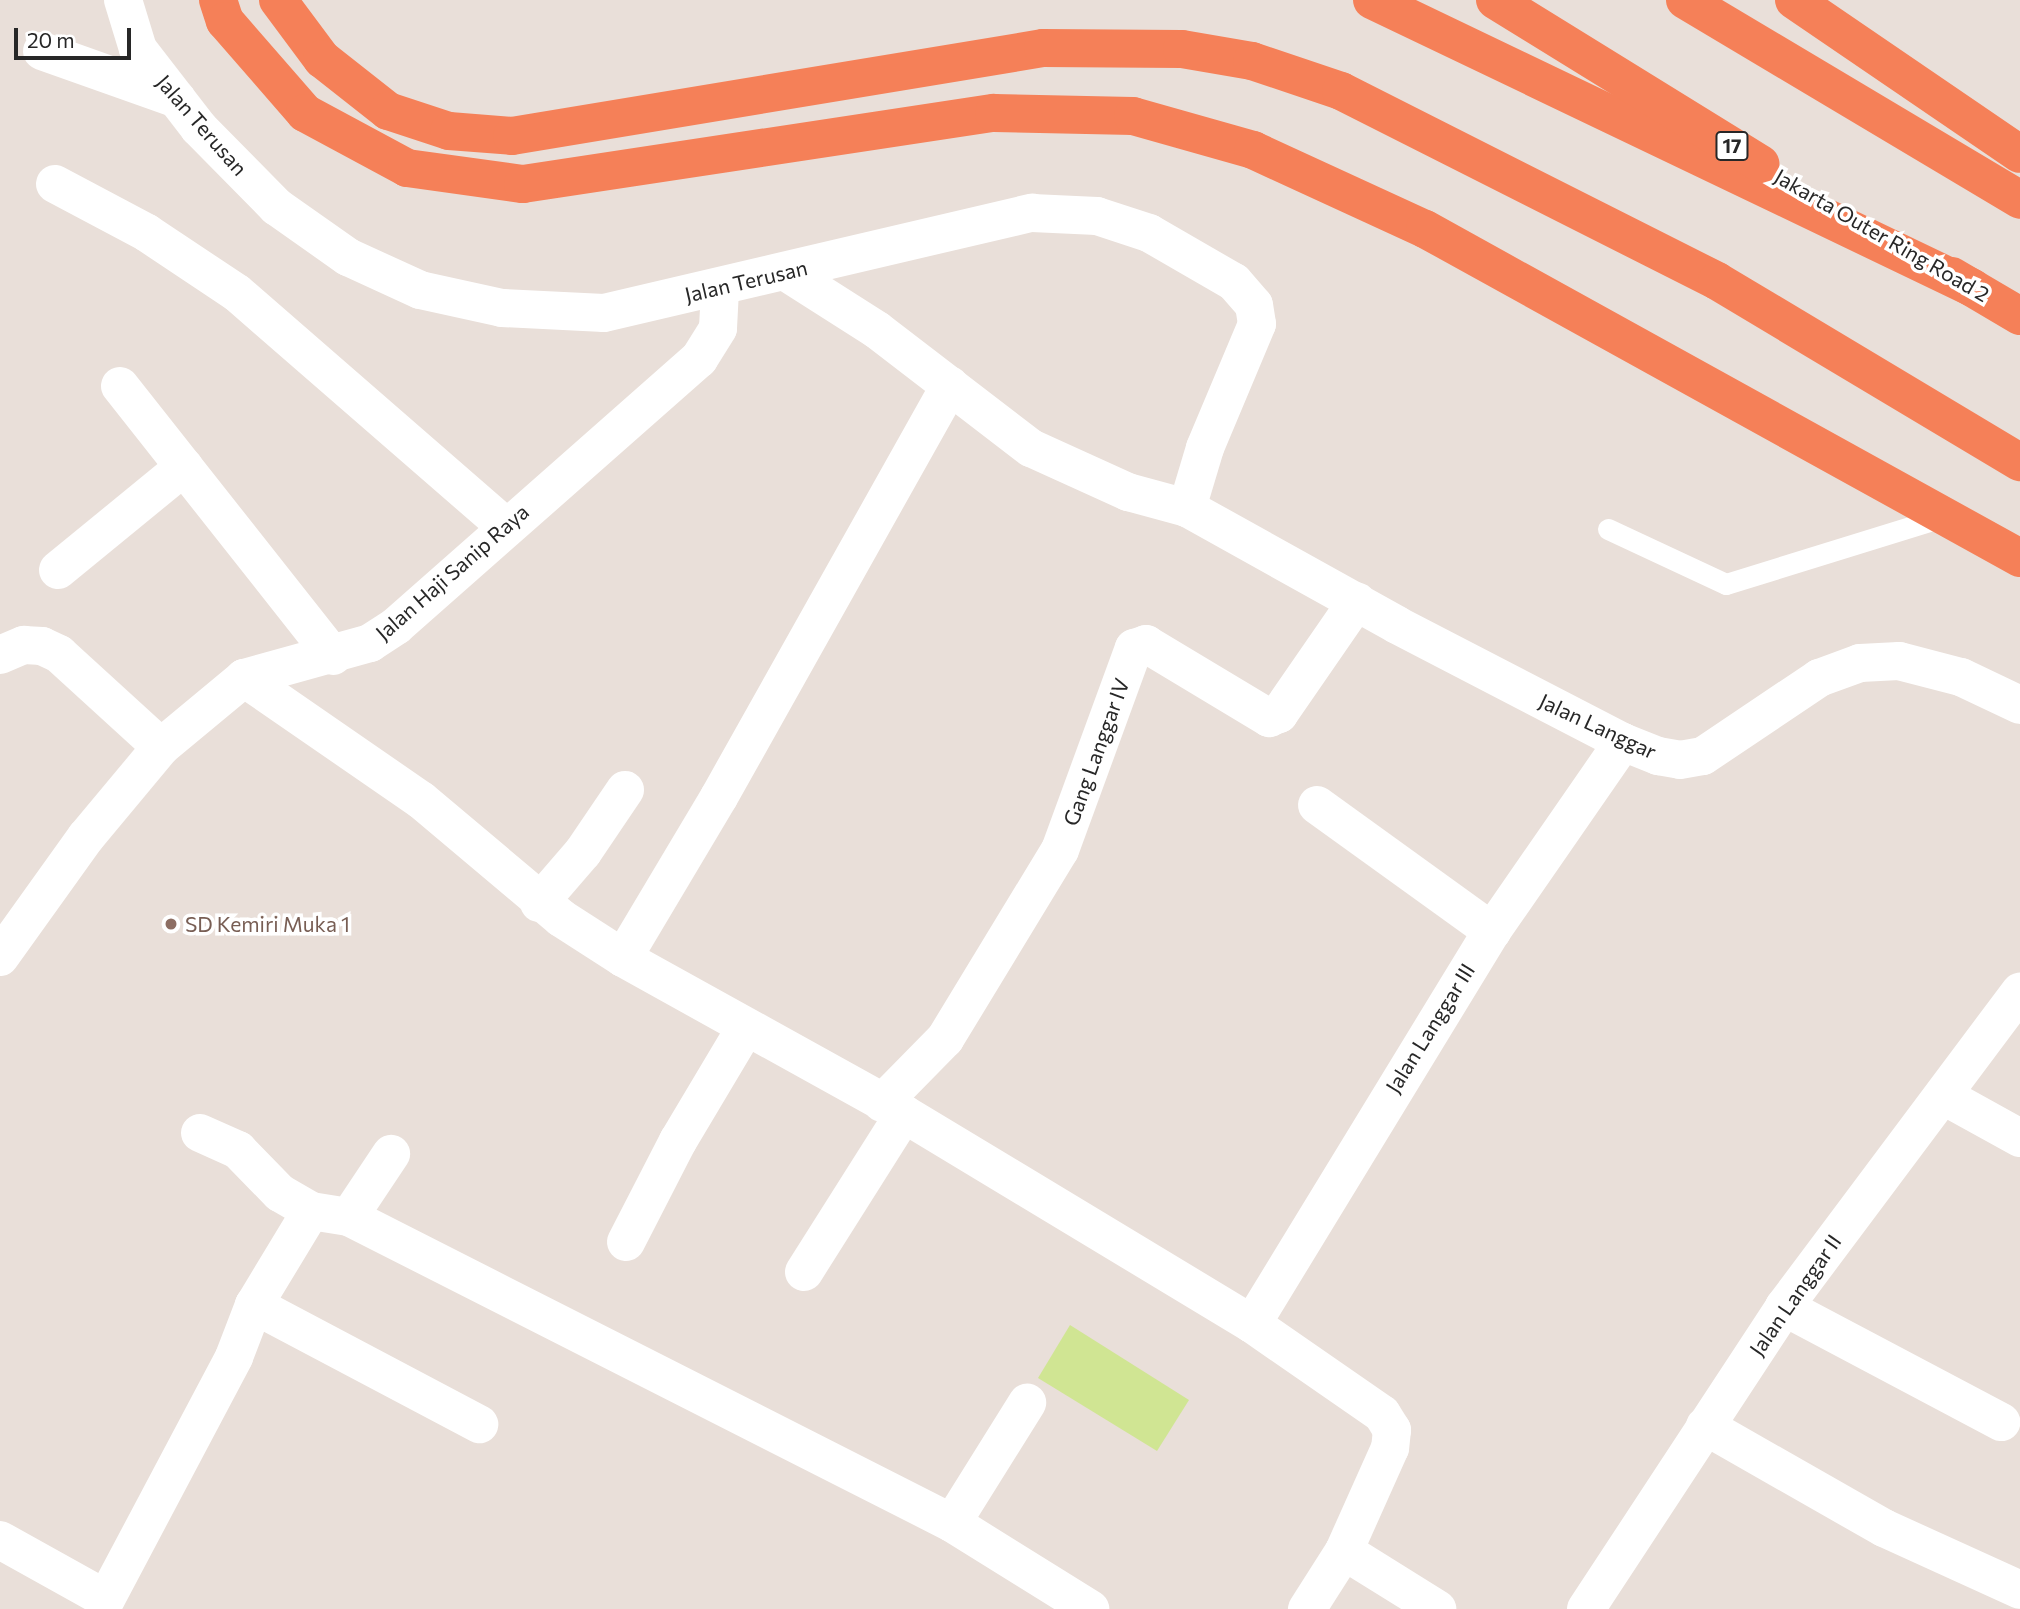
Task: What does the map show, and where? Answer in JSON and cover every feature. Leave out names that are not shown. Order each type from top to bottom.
[{"type":"highway","points":[[218,0],[225,21],[305,113],[407,168],[523,184],[994,113],[1133,116],[1253,150],[1425,229],[2020,558]]},
{"type":"highway","points":[[278,0],[322,59],[388,111],[449,131],[512,136],[1043,48],[1182,49],[1252,61],[1341,91],[1717,281],[2020,462]]},
{"type":"highway","points":[[1372,0],[1973,288]]},
{"type":"highway","name":"Jakarta Outer Ring Road 2","points":[[1495,0],[1829,206],[2020,316]]},
{"type":"highway","points":[[1685,0],[2020,200]]},
{"type":"highway","points":[[1794,0],[2020,154]]},
{"type":"street","name":"Jalan Terusan","points":[[123,0],[138,49],[177,99],[276,207],[348,257],[420,290],[502,308],[604,313],[720,289],[1032,213],[1097,216],[1149,233],[1234,282],[1254,305],[1257,324],[1205,448],[1187,509]]},
{"type":"street","points":[[42,51],[177,99]]},
{"type":"street","points":[[55,184],[148,233],[237,293],[364,399],[506,527]]},
{"type":"street","name":"Jalan Langgar","points":[[786,272],[877,330],[950,385],[995,424],[1042,454],[1128,492],[1187,509],[1623,742],[1680,760],[1703,756],[1819,678],[1860,663],[1912,664],[1961,677],[2020,705]]},
{"type":"street","name":"Jalan Haji Sanip Raya","points":[[0,957],[86,837],[161,747],[244,678],[333,656],[370,643],[396,626],[699,359],[718,328],[720,289]]},
{"type":"street","points":[[623,958],[719,797],[950,385]]},
{"type":"street","points":[[120,386],[333,656]]},
{"type":"street","points":[[58,570],[184,467]]},
{"type":"street","name":"Gang Langgar IV","points":[[893,1109],[945,1039],[1060,850],[1134,648],[1146,645],[1269,718],[1279,715],[1357,601]]},
{"type":"street","points":[[0,654],[24,645],[42,646],[59,654],[161,747]]},
{"type":"street","points":[[244,678],[421,800],[539,902],[623,958],[893,1109],[1252,1324],[1382,1414],[1392,1430],[1390,1448],[1345,1551],[1307,1609]]},
{"type":"street","name":"Jalan Langgar III","points":[[1252,1324],[1492,931],[1623,742]]},
{"type":"street","points":[[539,902],[583,852],[625,790]]},
{"type":"street","points":[[1317,805],[1492,931]]},
{"type":"street","name":"Jalan Langgar II","points":[[1586,1609],[1784,1307],[2020,991]]},
{"type":"street","points":[[626,1242],[678,1141],[746,1027]]},
{"type":"street","points":[[1944,1096],[2020,1138]]},
{"type":"street","points":[[803,1272],[893,1109]]},
{"type":"street","points":[[200,1133],[238,1150],[280,1194],[311,1212],[349,1217],[952,1523],[1074,1604]]},
{"type":"street","points":[[349,1217],[391,1153]]},
{"type":"street","points":[[0,1540],[106,1599],[234,1357],[254,1305],[311,1212]]},
{"type":"street","points":[[254,1305],[479,1424]]},
{"type":"street","points":[[1784,1307],[2001,1422]]},
{"type":"street","points":[[952,1523],[1027,1403]]},
{"type":"street","points":[[1705,1426],[1884,1528],[2020,1590]]},
{"type":"street","points":[[1345,1551],[1437,1609]]},
{"type":"lane","points":[[1608,529],[1726,584],[1945,516]]},
{"type":"green space","points":[[1070,1325],[1189,1400],[1157,1451],[1038,1378]]},
{"type":"place","name":"SD Kemiri Muka 1","points":[[171,924]]}]
